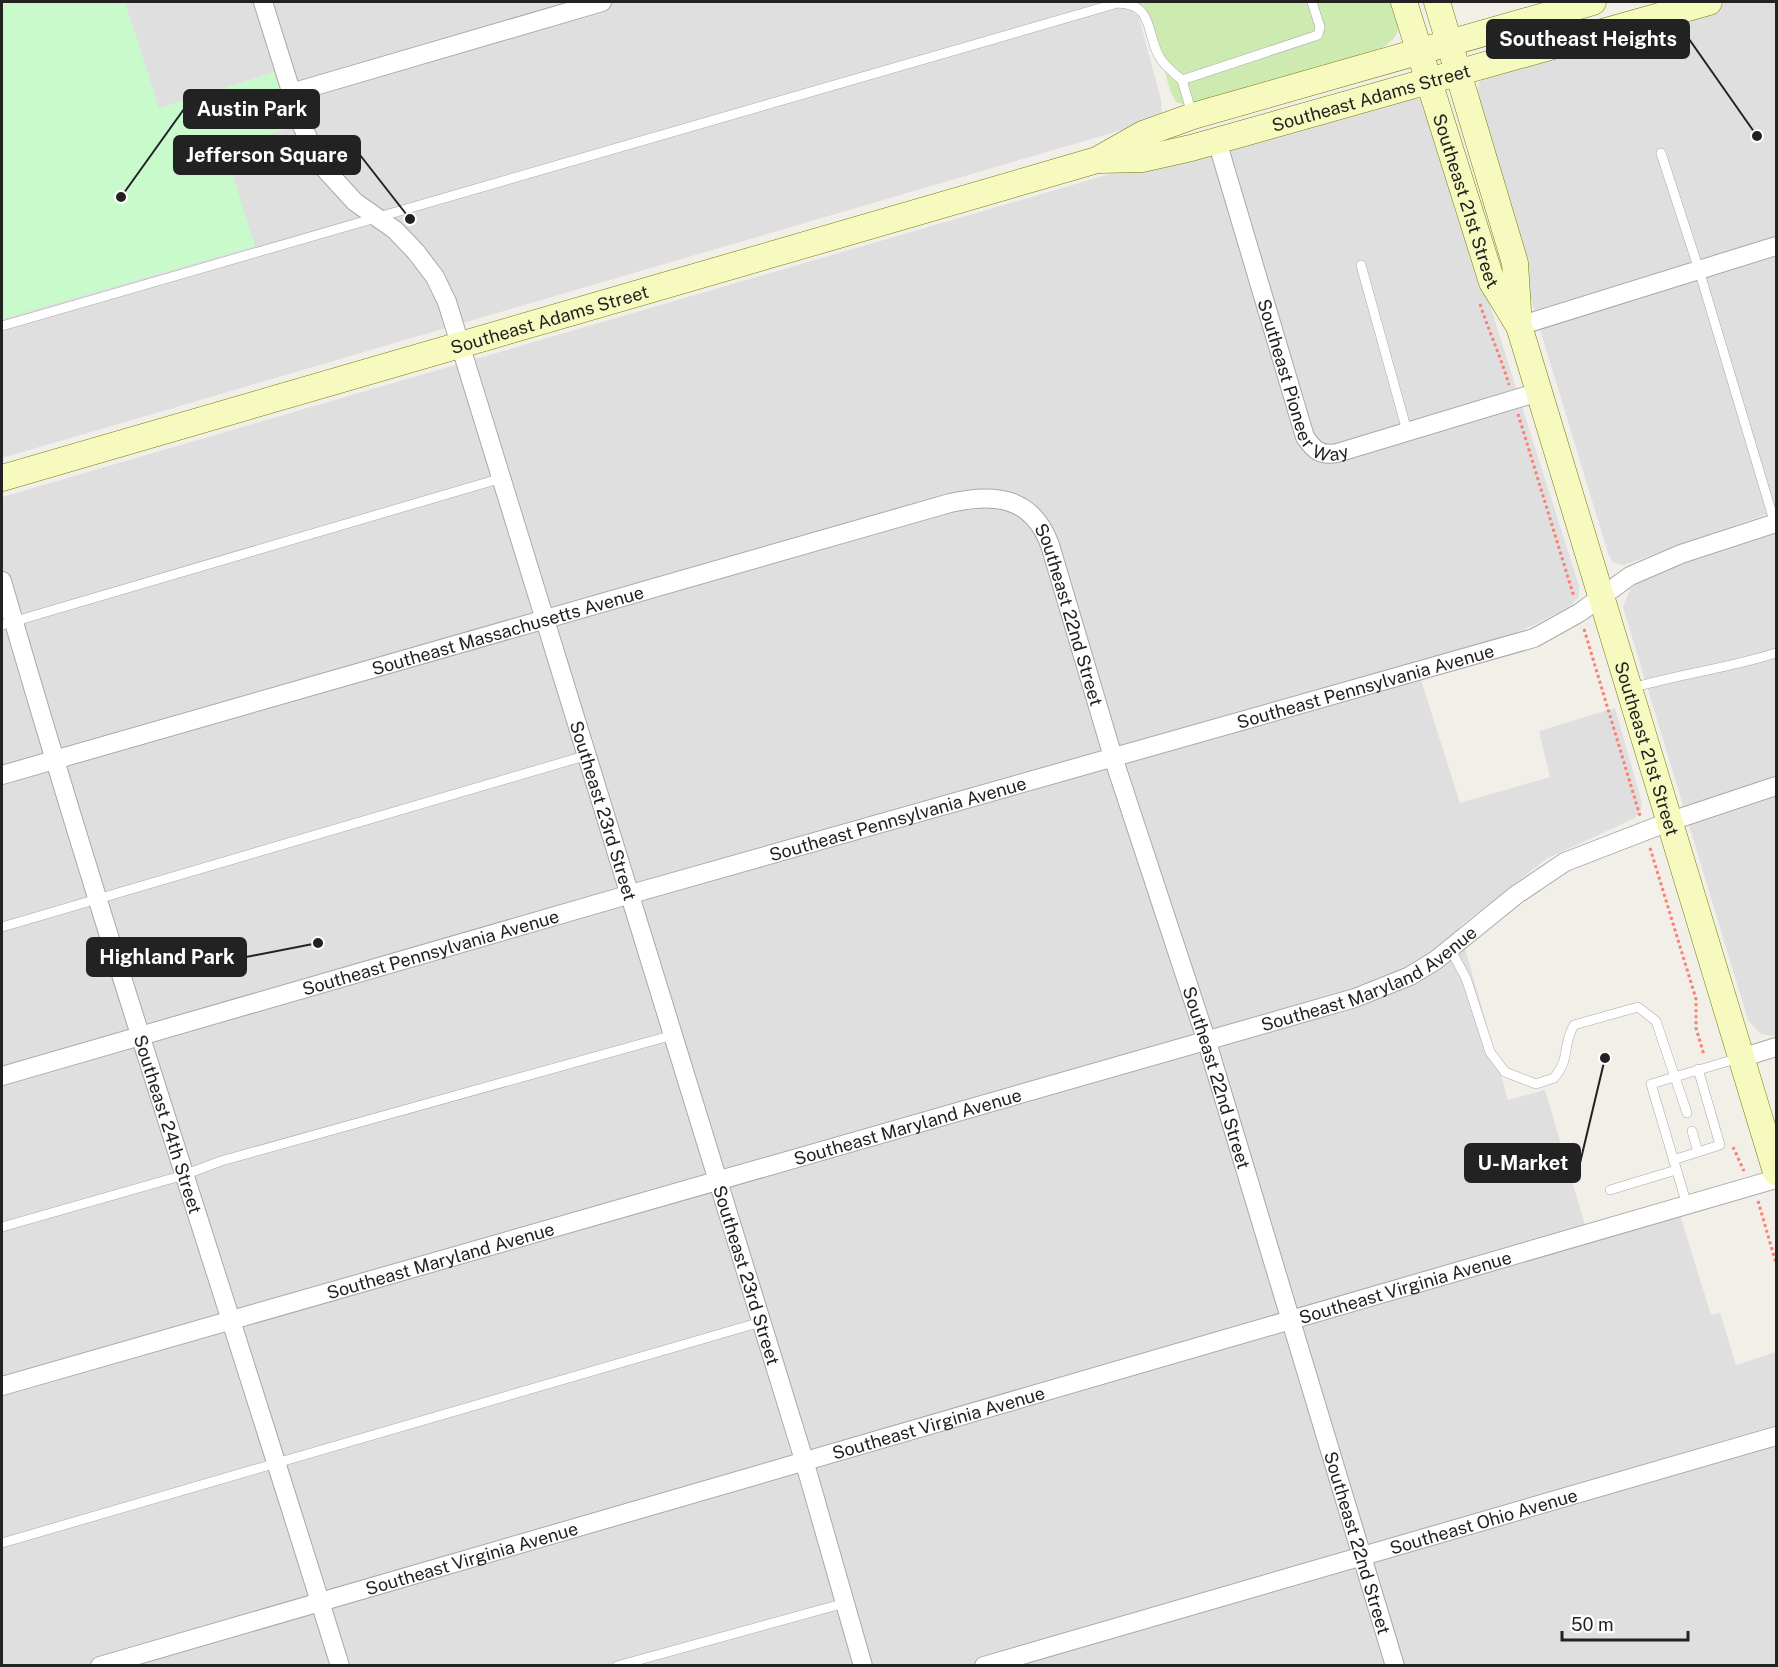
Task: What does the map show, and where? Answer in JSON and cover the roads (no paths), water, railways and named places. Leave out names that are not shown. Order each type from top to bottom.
[{"type":"main road","name":"Southeast 21st Street","points":[[1404,2],[1492,282],[1519,326]]},
{"type":"main road","name":"Southeast 21st Street","points":[[1437,2],[1515,263],[1519,326],[1776,1172]]},
{"type":"main road","name":"Southeast Adams Street","points":[[2,478],[1098,160],[1143,134],[1193,116],[1593,2]]},
{"type":"main road","name":"Southeast Adams Street","points":[[1098,160],[1142,159],[1217,141],[1709,2]]},
{"type":"street","name":"Southeast 23rd Street","points":[[263,2],[302,126],[323,167],[348,196],[395,230],[416,252],[435,278],[447,302],[462,344],[804,1460],[863,1665]]},
{"type":"street","points":[[291,93],[602,2]]},
{"type":"street","name":"Southeast Pioneer Way","points":[[1217,141],[1305,437],[1315,450],[1327,455],[1539,392]]},
{"type":"street","points":[[1519,326],[1776,246]]},
{"type":"street","name":"Southeast Massachusetts Avenue","points":[[2,775],[950,503],[986,497],[1015,503]]},
{"type":"street","name":"Southeast 22nd Street","points":[[1015,503],[1030,513],[1046,535],[1113,757],[1206,1040],[1395,1665]]},
{"type":"street","name":"Southeast Pennsylvania Avenue","points":[[2,1076],[631,894],[1534,638],[1579,613],[1630,576],[1681,554],[1776,524]]},
{"type":"street","name":"Southeast 24th Street","points":[[2,581],[7,623],[54,759],[139,1037],[232,1320],[340,1665]]},
{"type":"street","name":"Southeast Maryland Avenue","points":[[2,1386],[1376,991],[1410,976],[1451,950],[1516,895],[1565,862],[1671,821],[1776,786]]},
{"type":"street","points":[[1741,1058],[1776,1047]]},
{"type":"street","name":"Southeast Virginia Avenue","points":[[100,1665],[1776,1179]]},
{"type":"street","name":"Southeast Ohio Avenue","points":[[984,1665],[1776,1436]]},
{"type":"lane","points":[[1182,80],[1318,35],[1320,27],[1312,2]]},
{"type":"lane","points":[[2,326],[1118,3],[1127,3],[1144,14],[1160,57],[1182,80],[1193,116]]},
{"type":"lane","points":[[1661,153],[1776,524]]},
{"type":"lane","points":[[1361,266],[1407,431]]},
{"type":"lane","points":[[7,623],[502,478]]},
{"type":"lane","points":[[1630,688],[1673,676],[1733,667],[1776,653]]},
{"type":"lane","points":[[2,927],[588,755]]},
{"type":"lane","points":[[1451,950],[1466,978],[1490,1052],[1505,1072],[1519,1080],[1536,1084],[1554,1078],[1567,1056],[1566,1038],[1574,1025],[1638,1007],[1656,1021],[1687,1113]]},
{"type":"lane","points":[[2,1227],[184,1175],[221,1161],[673,1035]]},
{"type":"lane","points":[[1687,1205],[1651,1083],[1741,1058]]},
{"type":"lane","points":[[1673,1160],[1720,1144],[1698,1069]]},
{"type":"lane","points":[[1692,1131],[1698,1152]]},
{"type":"lane","points":[[1610,1190],[1676,1170]]},
{"type":"lane","points":[[2,1543],[761,1322]]},
{"type":"lane","points":[[617,1665],[845,1603]]},
{"type":"place","name":"Southeast Heights","points":[[1757,136]]},
{"type":"place","name":"Austin Park","points":[[121,197]]},
{"type":"place","name":"Jefferson Square","points":[[410,219]]},
{"type":"place","name":"Highland Park","points":[[318,943]]},
{"type":"place","name":"U-Market","points":[[1605,1058]]}]
